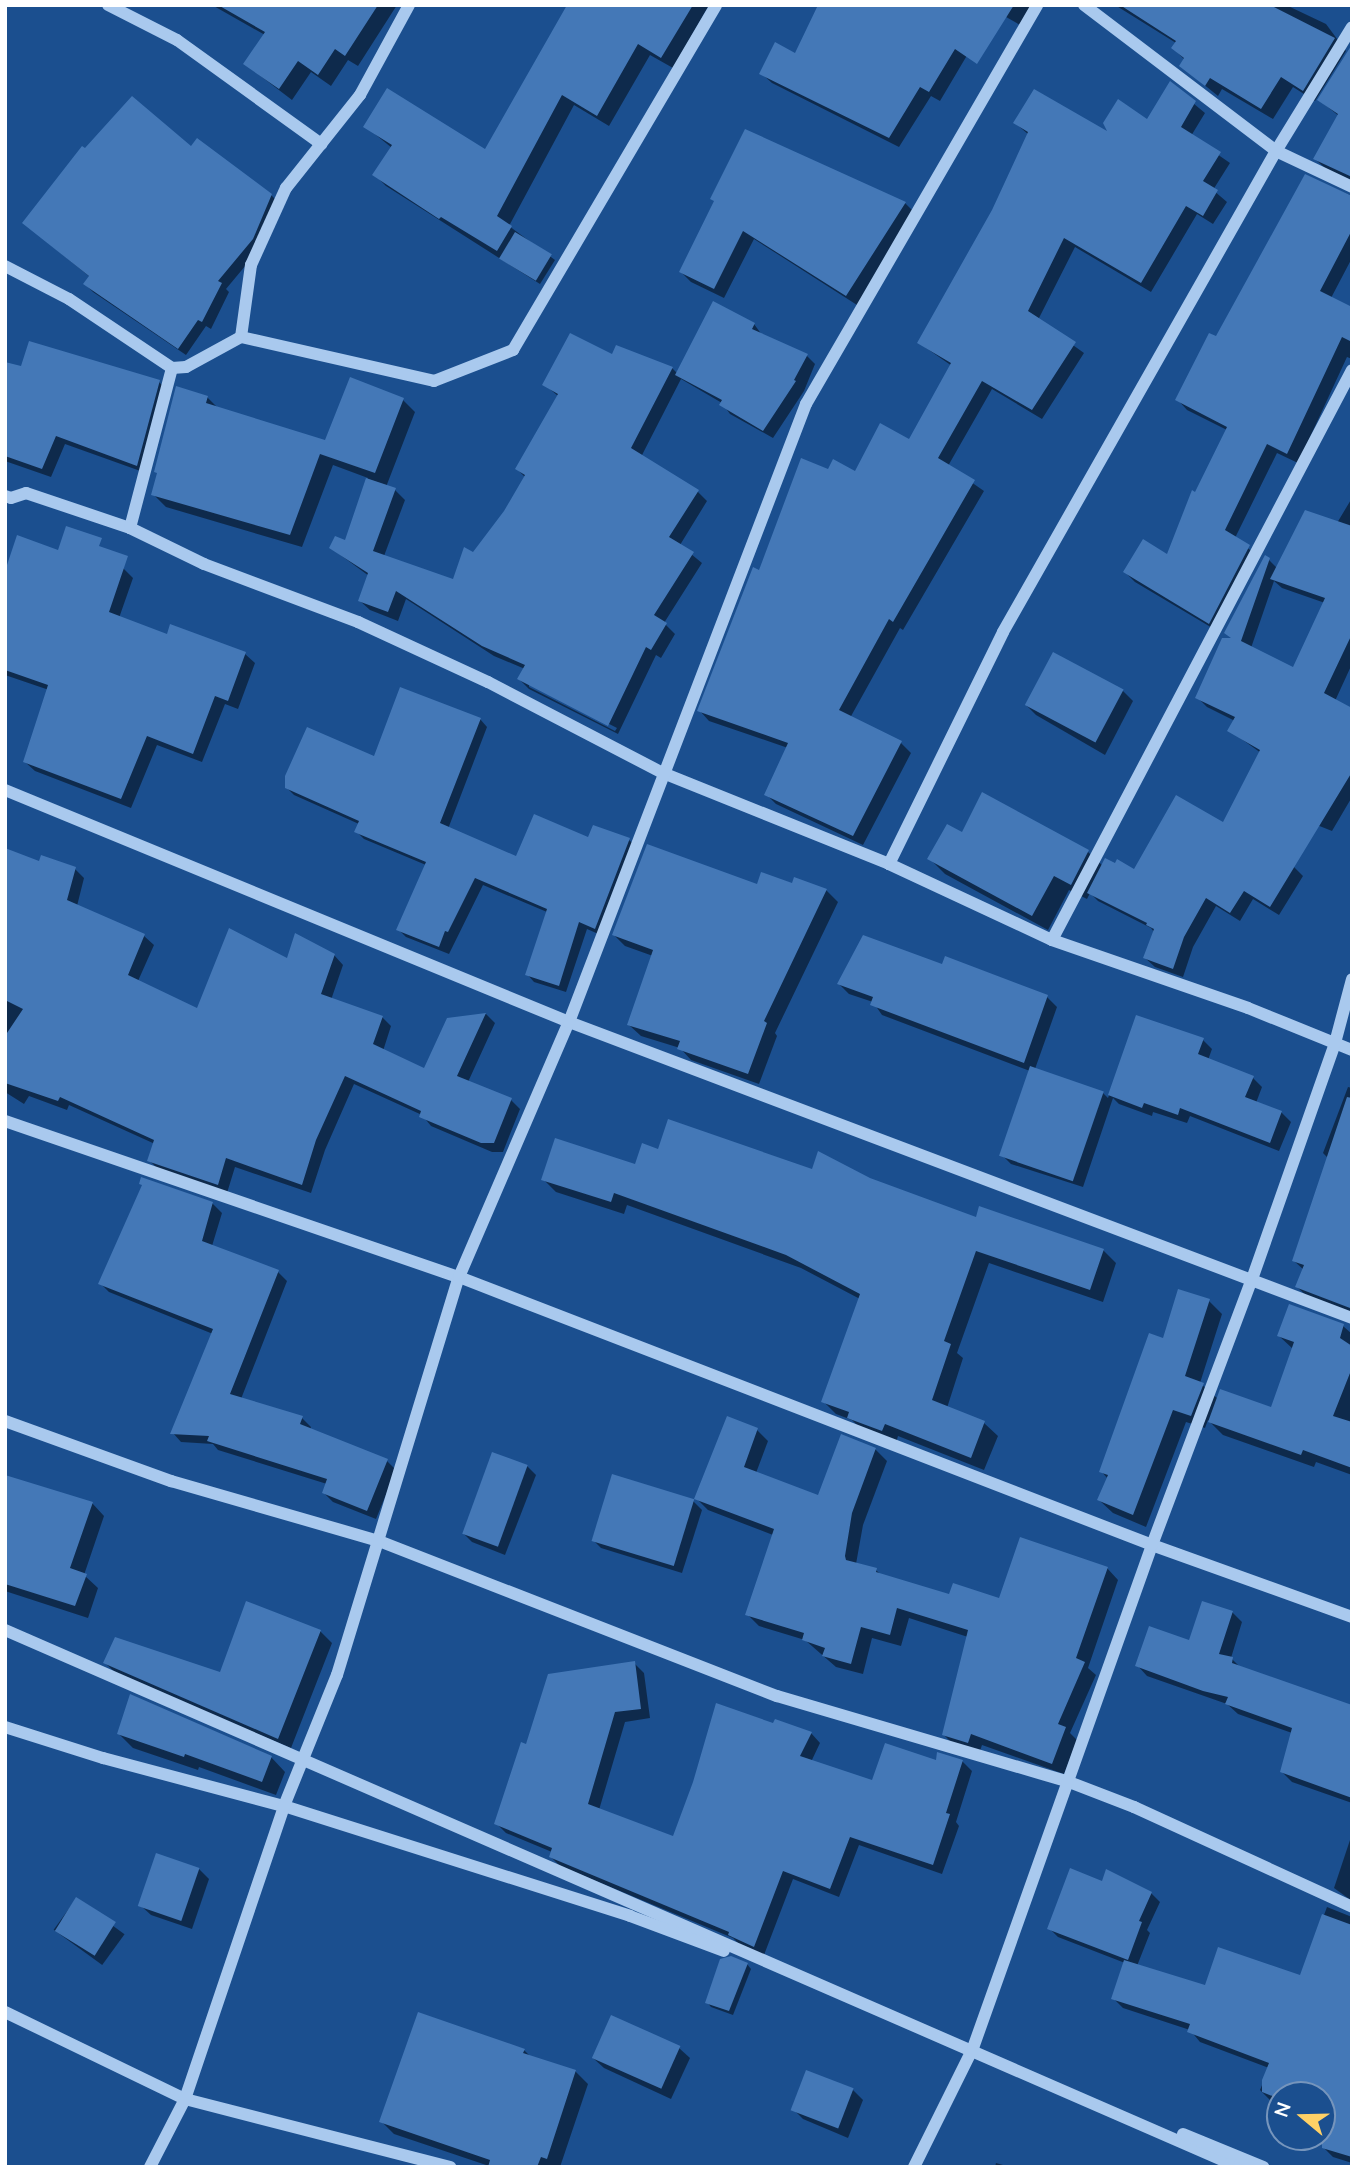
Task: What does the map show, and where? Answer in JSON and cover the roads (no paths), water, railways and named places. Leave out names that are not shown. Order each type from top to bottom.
[{"type":"street","points":[[108,5],[177,40],[321,144]]},
{"type":"street","points":[[241,337],[251,265],[286,188],[360,95],[409,5]]},
{"type":"street","points":[[5,266],[69,299],[172,368],[186,367],[241,337],[435,382],[513,350],[716,5]]},
{"type":"street","points":[[150,2167],[185,2099],[284,1806],[337,1675],[459,1277],[569,1022],[806,404],[1037,5]]},
{"type":"street","points":[[1084,5],[1276,151],[1352,187]]},
{"type":"street","points":[[889,864],[1003,632],[1276,151],[1352,27]]},
{"type":"street","points":[[130,528],[172,368]]},
{"type":"street","points":[[1052,940],[1352,370]]},
{"type":"street","points":[[5,512],[8,497],[26,493],[130,528],[204,564],[370,627],[488,682],[663,773],[889,864],[1052,940],[1248,1008],[1352,1050]]},
{"type":"street","points":[[5,790],[569,1022],[1352,1318]]},
{"type":"street","points":[[914,2167],[973,2048],[1152,1545],[1251,1282],[1335,1043],[1352,979]]},
{"type":"street","points":[[5,1121],[459,1277],[1152,1545],[1352,1617]]},
{"type":"street","points":[[5,1421],[171,1481],[379,1541],[778,1696],[1069,1782],[1134,1807],[1352,1907]]},
{"type":"street","points":[[5,1630],[1238,2167]]},
{"type":"street","points":[[5,1727],[103,1758],[284,1806],[630,1916],[973,2048],[1264,2167]]},
{"type":"street","points":[[5,2012],[185,2099],[450,2167]]}]
